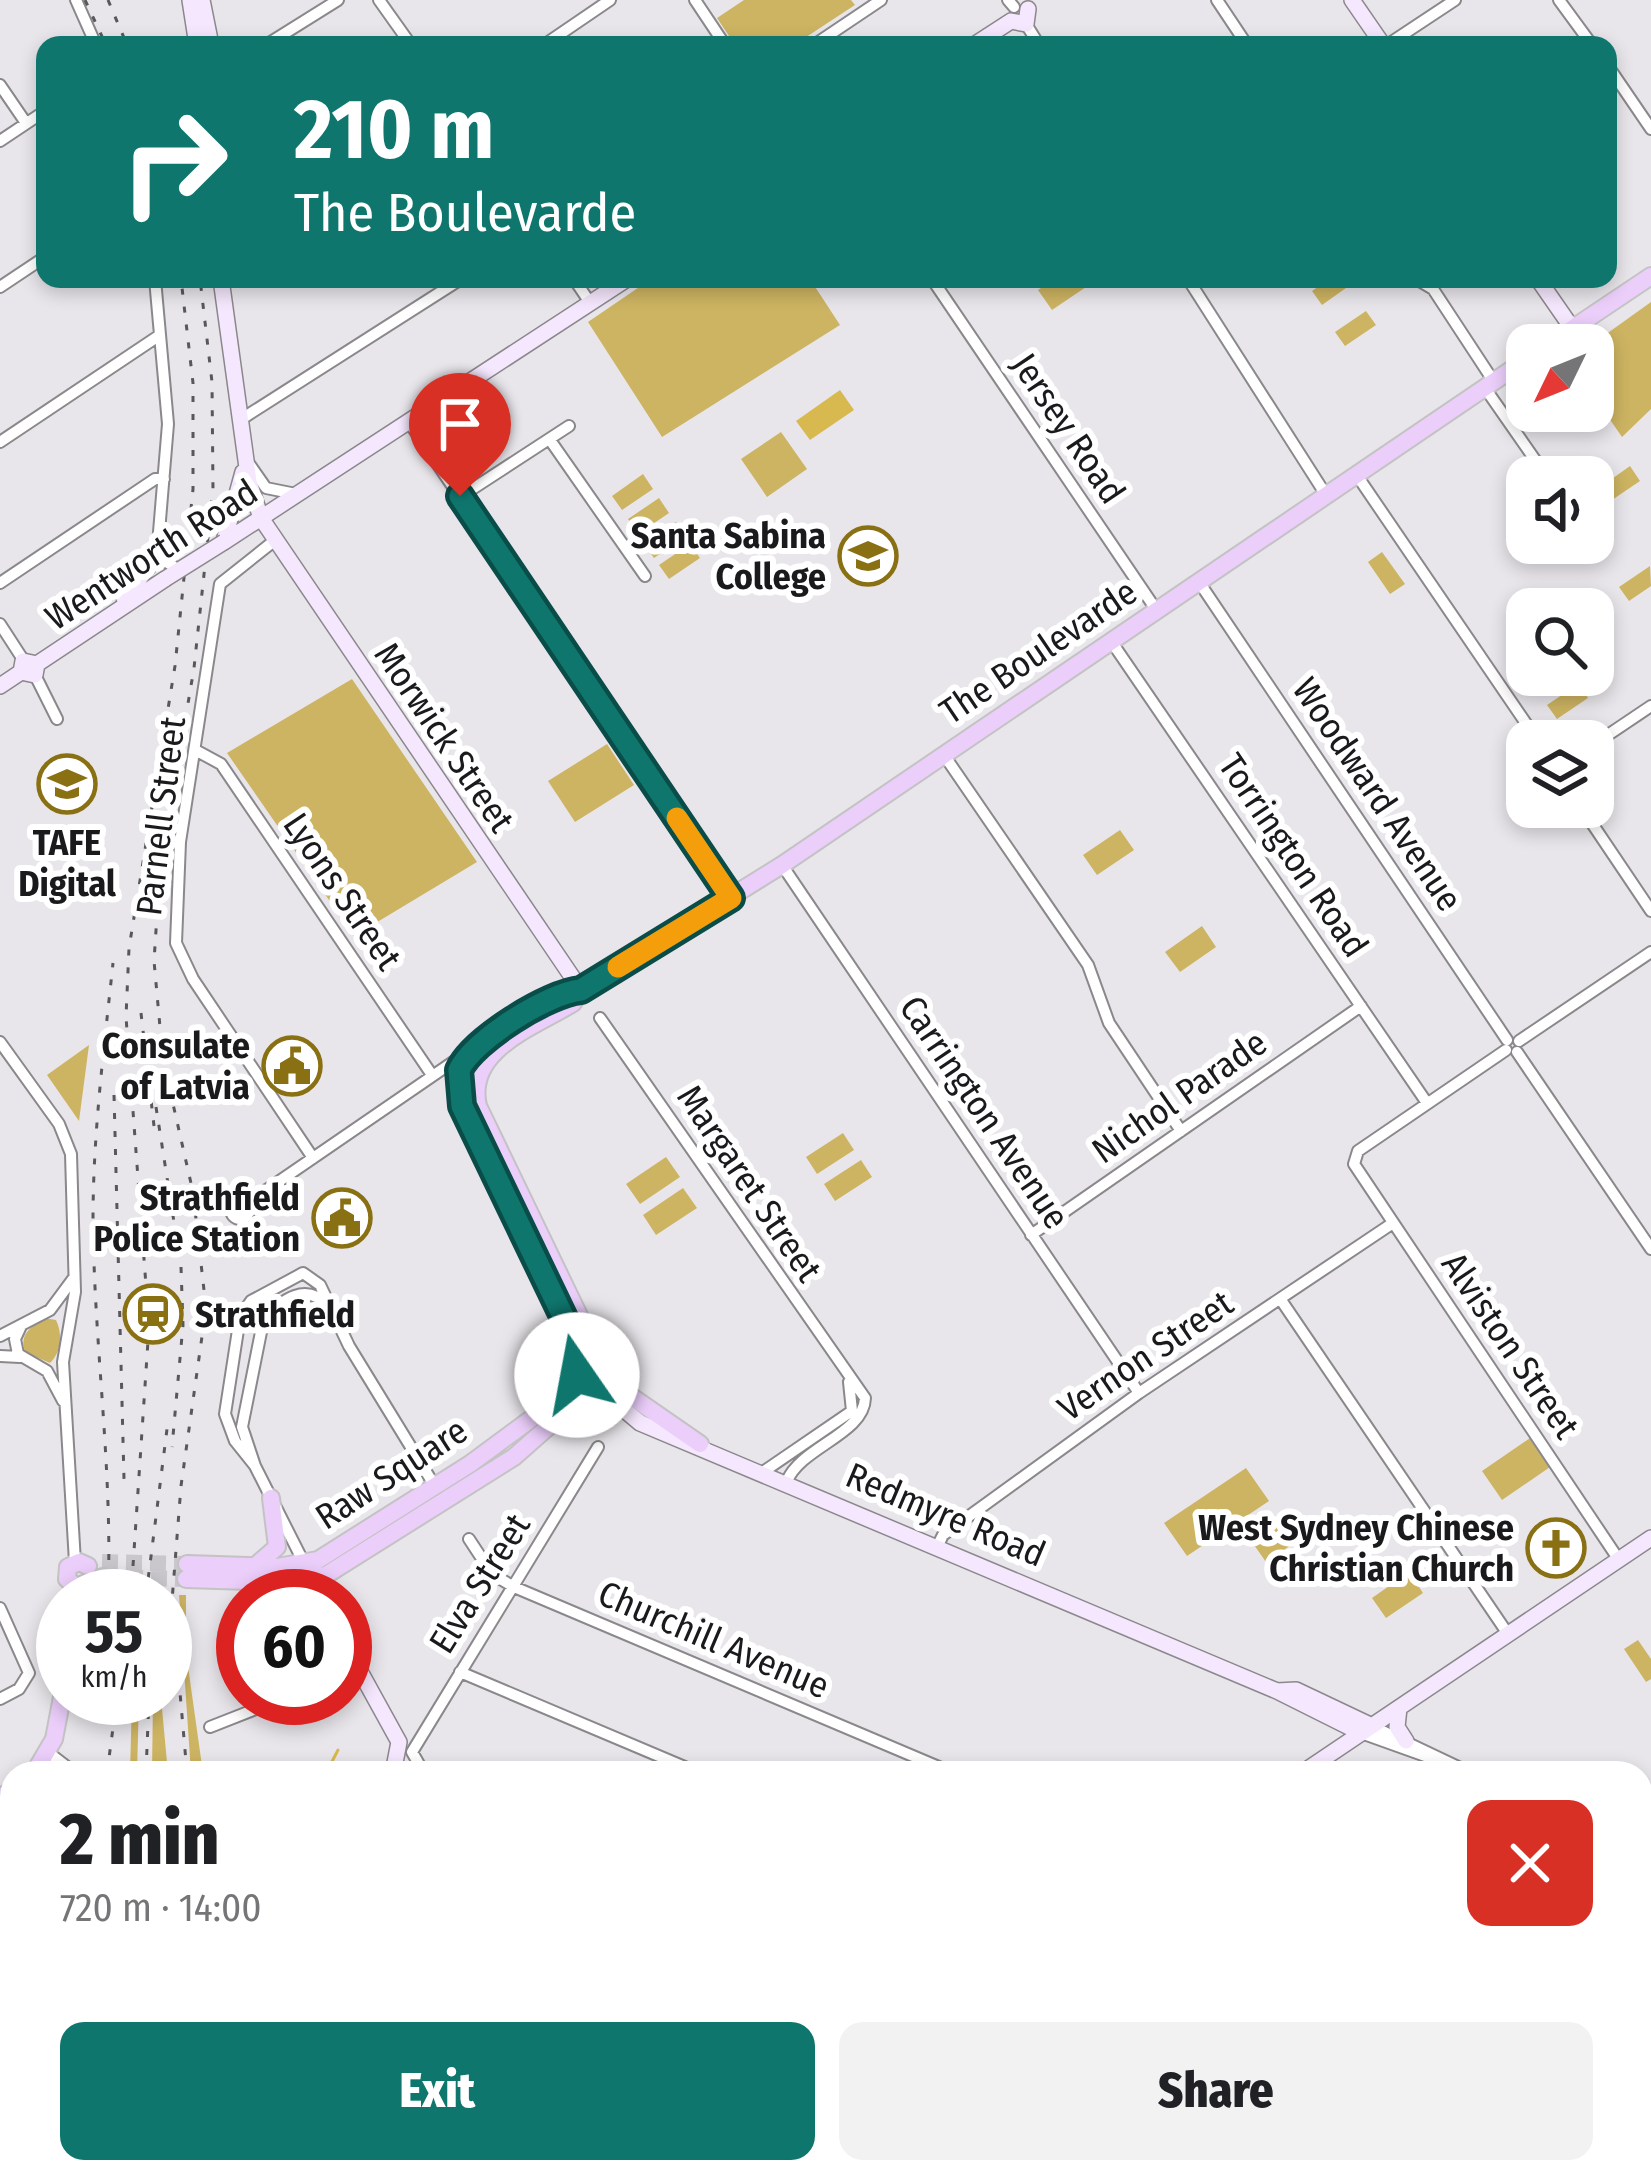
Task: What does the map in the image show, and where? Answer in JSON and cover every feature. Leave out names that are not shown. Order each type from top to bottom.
[{"type":"main road","points":[[190,0],[196,36]]},
{"type":"main road","points":[[202,0],[209,36]]},
{"type":"main road","points":[[1352,0],[1378,36]]},
{"type":"main road","points":[[986,36],[1021,10]]},
{"type":"main road","points":[[1578,324],[1651,276]]},
{"type":"main road","name":"Morwick Street","points":[[222,288],[246,457],[261,518],[581,990]]},
{"type":"main road","name":"Wentworth Road","points":[[0,686],[614,288]]},
{"type":"main road","points":[[1544,288],[1569,324]]},
{"type":"main road","name":"The Boulevarde","points":[[472,1050],[565,992],[581,990],[782,866],[1506,374]]},
{"type":"main road","points":[[224,542],[246,457]]},
{"type":"main road","points":[[105,618],[157,556]]},
{"type":"main road","name":"The Boulevarde","points":[[581,990],[573,1003],[501,1047],[478,1071],[478,1106],[597,1374]]},
{"type":"main road","points":[[457,1082],[468,1078],[486,1053],[501,1047]]},
{"type":"main road","points":[[472,1050],[457,1082],[462,1106],[577,1345],[597,1374],[700,1444]]},
{"type":"main road","name":"Raw Square","points":[[220,1569],[304,1563],[323,1557],[529,1445],[597,1374]]},
{"type":"main road","name":"Redmyre Road","points":[[700,1444],[1277,1691],[1323,1717],[1367,1730]]},
{"type":"main road","name":"Raw Square","points":[[342,1569],[439,1494]]},
{"type":"main road","points":[[253,1567],[278,1547],[271,1498]]},
{"type":"main road","points":[[1320,1761],[1651,1538]]},
{"type":"main road","points":[[304,1563],[307,1569]]},
{"type":"main road","name":"Raw Square","points":[[216,1569],[186,1571],[216,1575]]},
{"type":"main road","name":"Redmyre Road","points":[[1277,1691],[1296,1690],[1367,1730]]},
{"type":"main road","points":[[372,1701],[412,1752]]},
{"type":"main road","points":[[1399,1708],[1396,1727],[1406,1741]]},
{"type":"main road","points":[[381,1714],[391,1752],[388,1761]]},
{"type":"main road","points":[[1318,1761],[1329,1740],[1323,1717]]},
{"type":"main road","points":[[43,1761],[55,1725]]},
{"type":"main road","points":[[394,1731],[400,1752],[397,1761]]},
{"type":"street","points":[[76,0],[92,36]]},
{"type":"street","points":[[280,36],[338,0]]},
{"type":"street","points":[[379,0],[405,36]]},
{"type":"street","points":[[557,36],[610,0]]},
{"type":"street","points":[[695,0],[719,36]]},
{"type":"street","points":[[827,36],[881,0]]},
{"type":"street","points":[[1217,0],[1241,36]]},
{"type":"street","points":[[1399,36],[1455,0]]},
{"type":"street","points":[[1559,0],[1585,36]]},
{"type":"street","points":[[1617,79],[1651,129]]},
{"type":"street","points":[[0,85],[26,123]]},
{"type":"street","points":[[0,140],[36,117]]},
{"type":"street","points":[[0,287],[36,263]]},
{"type":"street","points":[[156,288],[168,424],[157,556],[172,575]]},
{"type":"street","points":[[241,420],[447,288]]},
{"type":"street","points":[[580,288],[591,304]]},
{"type":"street","name":"Jersey Road","points":[[938,288],[1156,610]]},
{"type":"street","points":[[1194,288],[1326,495]]},
{"type":"street","points":[[1431,288],[1533,456]]},
{"type":"street","points":[[0,442],[160,335]]},
{"type":"street","points":[[409,422],[731,898]]},
{"type":"street","points":[[460,496],[569,426]]},
{"type":"street","points":[[550,440],[645,576]]},
{"type":"street","name":"Wentworth Road","points":[[246,457],[266,488],[298,494]]},
{"type":"street","points":[[1356,474],[1524,720]]},
{"type":"street","points":[[0,583],[155,479],[164,479]]},
{"type":"street","name":"Parnell Street","points":[[274,541],[220,584],[179,842],[176,943],[193,979],[313,1157]]},
{"type":"street","name":"Woodward Avenue","points":[[1199,581],[1651,1249]]},
{"type":"street","points":[[0,624],[57,719]]},
{"type":"street","name":"Torrington Road","points":[[1112,641],[1426,1103]]},
{"type":"street","points":[[1614,732],[1651,706]]},
{"type":"street","name":"Lyons Street","points":[[197,751],[221,764],[432,1076]]},
{"type":"street","points":[[944,755],[1088,965],[1108,1023],[1181,1131]]},
{"type":"street","points":[[1595,828],[1651,911]]},
{"type":"street","name":"Carrington Avenue","points":[[782,866],[1139,1393]]},
{"type":"street","points":[[1426,1103],[1651,952]]},
{"type":"street","name":"Nichol Parade","points":[[1031,1235],[1360,1006]]},
{"type":"street","name":"Margaret Street","points":[[600,1018],[849,1382]]},
{"type":"street","points":[[0,1042],[70,1144],[74,1276],[63,1362],[86,1569]]},
{"type":"street","name":"The Boulevarde","points":[[247,1204],[472,1050]]},
{"type":"street","name":"The Boulevarde","points":[[422,1087],[457,1082]]},
{"type":"street","name":"Alviston Street","points":[[1426,1103],[1358,1150],[1354,1164],[1619,1560]]},
{"type":"street","name":"Vernon Street","points":[[938,1546],[943,1535],[1139,1393],[1393,1223]]},
{"type":"street","points":[[304,1563],[225,1414],[245,1306],[297,1273],[314,1279],[439,1494]]},
{"type":"street","points":[[0,1336],[50,1310],[68,1293],[74,1276]]},
{"type":"street","points":[[255,1466],[242,1418],[260,1322],[300,1293],[313,1293],[330,1309]]},
{"type":"street","points":[[1281,1300],[1508,1634]]},
{"type":"street","points":[[50,1310],[67,1322]]},
{"type":"street","points":[[240,1317],[260,1322]]},
{"type":"street","points":[[20,1357],[14,1344],[21,1326]]},
{"type":"street","points":[[0,1356],[20,1357],[47,1371],[66,1417]]},
{"type":"street","points":[[47,1371],[63,1362]]},
{"type":"street","points":[[776,1477],[788,1459],[852,1411],[849,1382]]},
{"type":"street","points":[[776,1477],[863,1412],[865,1398],[849,1382]]},
{"type":"street","name":"Elva Street","points":[[412,1752],[598,1447]]},
{"type":"street","name":"Churchill Avenue","points":[[469,1539],[492,1574],[514,1587],[925,1761]]},
{"type":"street","points":[[0,1608],[28,1667],[23,1686],[0,1699]]},
{"type":"street","points":[[460,1672],[671,1761]]},
{"type":"street","points":[[210,1727],[216,1725]]},
{"type":"street","name":"Redmyre Road","points":[[1367,1730],[1406,1741],[1441,1761]]},
{"type":"street","name":"Redmyre Road","points":[[1367,1730],[1440,1761]]},
{"type":"street","points":[[412,1752],[417,1761]]},
{"type":"street","points":[[49,1753],[59,1761]]},
{"type":"shaded area","points":[[744,0],[851,0],[855,5],[808,36],[729,36],[717,18]]},
{"type":"shaded area","points":[[638,288],[816,288],[840,325],[662,437],[588,322]]},
{"type":"shaded area","points":[[1041,288],[1085,288],[1052,310]]},
{"type":"shaded area","points":[[1316,288],[1346,288],[1322,305],[1312,291]]},
{"type":"shaded area","points":[[1651,302],[1651,409],[1622,437],[1614,425],[1614,329]]},
{"type":"shaded area","points":[[1366,311],[1376,325],[1345,346],[1335,332]]},
{"type":"shaded area","points":[[840,390],[854,410],[810,440],[796,421]]},
{"type":"shaded area","points":[[781,432],[807,469],[767,497],[741,459]]},
{"type":"shaded area","points":[[1630,466],[1640,481],[1614,499],[1614,477]]},
{"type":"shaded area","points":[[643,474],[653,489],[622,510],[612,496]]},
{"type":"shaded area","points":[[659,498],[669,513],[638,534],[628,519]]},
{"type":"shaded area","points":[[676,522],[685,537],[654,558],[644,544]]},
{"type":"shaded area","points":[[690,544],[700,558],[669,579],[659,565]]},
{"type":"shaded area","points":[[1382,552],[1405,584],[1390,594],[1368,562]]},
{"type":"shaded area","points":[[1650,566],[1651,586],[1629,601],[1619,587]]},
{"type":"shaded area","points":[[352,679],[477,862],[354,936],[227,753]]},
{"type":"shaded area","points":[[1560,696],[1588,698],[1557,719],[1547,705]]},
{"type":"shaded area","points":[[607,744],[634,785],[575,822],[548,781]]},
{"type":"shaded area","points":[[1120,830],[1134,850],[1097,875],[1083,855]]},
{"type":"shaded area","points":[[1202,926],[1216,947],[1180,972],[1165,952]]},
{"type":"shaded area","points":[[89,1045],[79,1121],[47,1075]]},
{"type":"shaded area","points":[[843,1133],[854,1150],[817,1174],[806,1157]]},
{"type":"shaded area","points":[[666,1157],[680,1177],[640,1204],[626,1184]]},
{"type":"shaded area","points":[[861,1160],[872,1177],[835,1201],[824,1184]]},
{"type":"shaded area","points":[[683,1188],[697,1208],[656,1235],[643,1215]]},
{"type":"shaded area","points":[[44,1318],[56,1320],[60,1331],[59,1349],[50,1363],[25,1352],[23,1340]]},
{"type":"shaded area","points":[[1530,1438],[1550,1467],[1502,1500],[1482,1471]]},
{"type":"shaded area","points":[[1246,1468],[1269,1501],[1187,1556],[1164,1523]]},
{"type":"shaded area","points":[[1289,1516],[1303,1537],[1266,1562],[1252,1542]]},
{"type":"shaded area","points":[[1409,1572],[1423,1593],[1386,1618],[1372,1598]]},
{"type":"shaded area","points":[[1638,1640],[1651,1659],[1651,1679],[1646,1682],[1624,1649]]},
{"type":"shaded area","points":[[192,1695],[201,1761],[190,1761]]},
{"type":"shaded area","points":[[131,1725],[138,1725],[137,1761],[130,1761]]},
{"type":"shaded area","points":[[153,1725],[164,1725],[167,1761],[152,1761]]},
{"type":"waterway","points":[[332,1761],[338,1750]]},
{"type":"tunnel","points":[[102,1562],[187,1564]]},
{"type":"railway","points":[[85,0],[102,36]]},
{"type":"railway","points":[[108,0],[123,36]]},
{"type":"railway","points":[[133,1566],[149,1326],[126,1017],[129,948],[175,666],[193,489],[193,383],[182,288]]},
{"type":"railway","points":[[186,1761],[172,1601],[181,1486],[206,1308],[193,1192],[163,1060],[154,961],[160,869],[194,668],[213,490],[212,382],[201,288]]},
{"type":"railway","points":[[108,1569],[93,1220],[113,963]]},
{"type":"railway","points":[[141,1013],[154,1126]]},
{"type":"railway","points":[[114,1095],[124,1479]]},
{"type":"railway","points":[[156,1107],[181,1267],[183,1325],[172,1447]]},
{"type":"railway","points":[[149,1569],[167,1429]]},
{"type":"railway","points":[[109,1761],[113,1725]]},
{"type":"railway","points":[[146,1761],[148,1725]]},
{"type":"slow traffic","points":[[618,967],[731,898],[677,818]]},
{"type":"place","name":"Santa Sabina College","points":[[868,556]]},
{"type":"place","name":"TAFE Digital","points":[[67,784]]},
{"type":"place","name":"Consulate of Latvia","points":[[292,1066]]},
{"type":"place","name":"Strathfield Police Station","points":[[342,1218]]},
{"type":"place","name":"Strathfield","points":[[153,1314]]},
{"type":"place","name":"West Sydney Chinese Christian Church","points":[[1556,1548]]},
{"type":"route","points":[[460,496],[731,898],[581,990],[565,992],[485,1040],[459,1070],[457,1094],[462,1106],[577,1345],[577,1375]]}]
